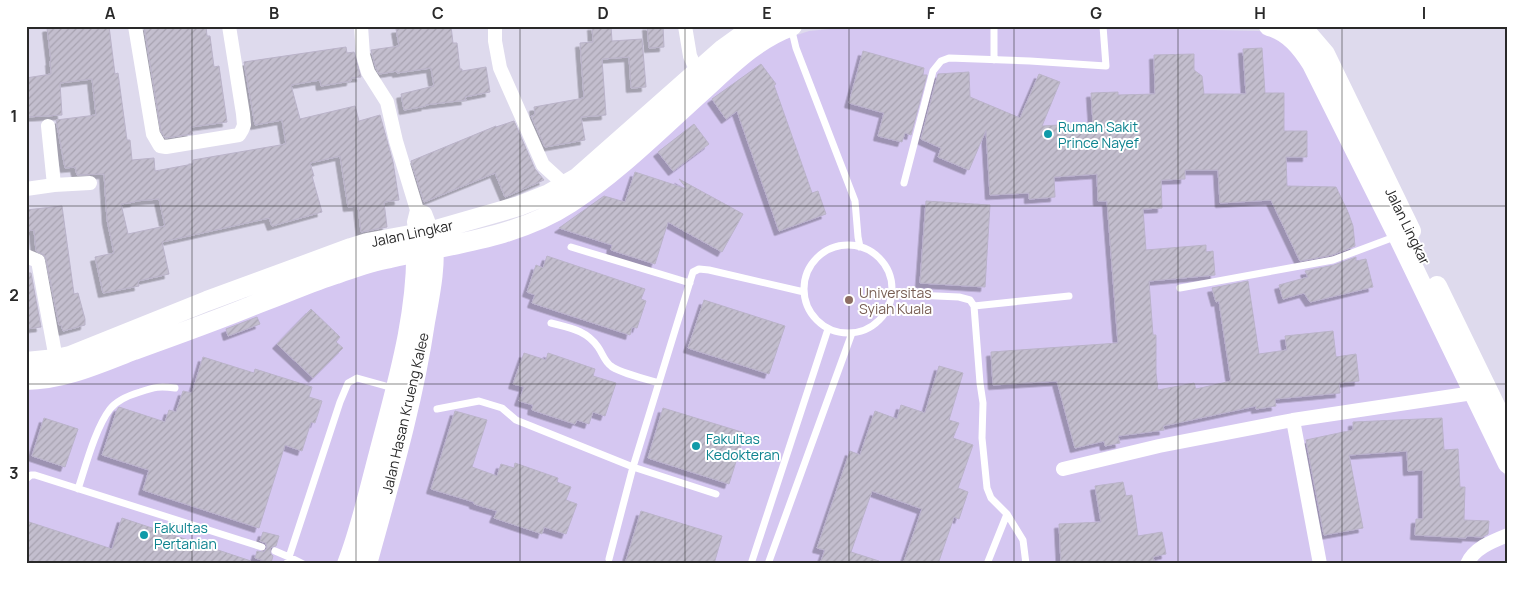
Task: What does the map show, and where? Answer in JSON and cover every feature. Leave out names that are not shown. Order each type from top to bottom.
[{"type":"street","points":[[135,26],[152,134],[160,146],[166,147],[239,135],[242,130],[243,114],[228,26]]},
{"type":"street","points":[[361,26],[362,55],[368,72],[388,102],[396,141],[417,210],[414,222],[425,242]]},
{"type":"street","points":[[495,26],[495,41],[500,68],[543,165],[565,185]]},
{"type":"street","points":[[685,26],[690,56],[697,71]]},
{"type":"street","name":"Jalan Lingkar","points":[[26,362],[70,356],[207,301],[351,248],[367,243],[425,242],[549,194],[577,178],[697,71],[754,26]]},
{"type":"street","points":[[26,380],[59,376],[102,362],[334,274],[388,258],[425,242],[481,239],[518,228],[548,215],[569,204],[596,184],[738,58],[765,39],[791,26]]},
{"type":"street","name":"Jalan Lingkar","points":[[1301,26],[1325,54],[1480,391],[1508,432]]},
{"type":"street","points":[[1274,27],[1288,35],[1303,50],[1312,64],[1398,236],[1480,391],[1508,464]]},
{"type":"street","points":[[48,126],[54,185]]},
{"type":"street","points":[[26,189],[90,183]]},
{"type":"street","name":"Jalan Hasan Krueng Kalee","points":[[347,564],[358,531],[396,388],[425,242]]},
{"type":"street","name":"Jalan Hasan Krueng Kalee","points":[[367,564],[408,413],[418,366],[434,270],[425,242]]},
{"type":"street","points":[[26,256],[38,261],[56,359]]},
{"type":"street","points":[[1063,469],[1159,446],[1293,420],[1480,391]]},
{"type":"street","points":[[1293,420],[1320,564]]},
{"type":"street","points":[[1467,564],[1474,553],[1508,535]]},
{"type":"lane","points":[[791,26],[796,48],[855,201],[860,247]]},
{"type":"lane","points":[[994,26],[994,60]]},
{"type":"lane","points":[[904,183],[934,71],[941,61],[949,58],[1106,66],[1103,26]]},
{"type":"lane","points":[[1180,288],[1333,260],[1398,236]]},
{"type":"lane","points":[[846,245],[860,247],[874,254],[884,265],[891,279],[892,294],[888,308],[879,321],[867,329],[852,333],[840,333],[828,329],[816,320],[807,307],[804,292],[805,278],[810,265],[820,255],[832,248],[846,245]]},
{"type":"lane","points":[[571,247],[690,283]]},
{"type":"lane","points":[[609,559],[633,467],[693,272],[699,269],[709,270],[804,292]]},
{"type":"lane","points":[[892,294],[959,297],[970,300],[974,306],[983,403],[982,438],[987,488],[990,498],[1007,514],[1023,540],[1026,564]]},
{"type":"lane","points":[[974,306],[1069,296]]},
{"type":"lane","points":[[551,323],[583,332],[599,348],[604,360],[613,368],[659,383]]},
{"type":"lane","points":[[751,564],[828,329]]},
{"type":"lane","points":[[768,564],[852,333]]},
{"type":"lane","points":[[288,560],[348,383],[357,378],[396,388]]},
{"type":"lane","points":[[78,489],[100,427],[110,408],[120,400],[137,392],[160,386],[175,388]]},
{"type":"lane","points":[[437,409],[479,400],[502,408],[516,420],[633,467],[716,494]]},
{"type":"lane","points":[[26,479],[35,474],[262,547]]},
{"type":"lane","points":[[987,564],[1007,514]]},
{"type":"lane","points":[[275,551],[288,560],[302,564]]},
{"type":"shaded area","name":"Universitas Syiah Kuala","points":[[861,26],[1039,26],[1258,31],[1274,32],[1284,36],[1318,92],[1508,482],[1508,564],[26,564],[26,382],[330,283],[533,229],[767,45],[809,31]]},
{"type":"building","points":[[58,26],[109,26],[115,74],[118,73],[127,140],[130,140],[132,160],[154,158],[155,171],[193,164],[193,160],[286,144],[282,120],[255,125],[244,62],[346,47],[347,53],[354,52],[361,77],[351,78],[351,81],[321,86],[320,80],[291,85],[300,119],[355,106],[359,121],[380,115],[393,162],[399,200],[384,202],[387,227],[361,232],[358,206],[348,207],[340,156],[310,163],[322,212],[272,226],[269,218],[162,242],[169,274],[138,281],[139,286],[103,293],[95,257],[114,253],[107,220],[104,174],[77,175],[75,167],[65,168],[56,120],[96,115],[92,79],[60,83],[62,115],[26,117],[26,78],[51,74],[47,28]],"holes":[[[159,199],[165,226],[128,234],[121,204]]]},
{"type":"building","points":[[144,26],[206,26],[207,36],[210,36],[214,67],[219,66],[227,122],[191,127],[192,134],[165,138],[161,131]]},
{"type":"building","points":[[418,26],[451,26],[453,43],[457,43],[460,69],[462,71],[486,67],[490,92],[465,97],[466,100],[425,105],[404,110],[401,94],[434,86],[431,68],[379,74],[371,50],[399,46],[396,29]]},
{"type":"building","points":[[592,26],[611,26],[612,41],[642,39],[646,87],[631,88],[629,57],[602,59],[606,115],[581,117],[585,140],[545,147],[531,116],[535,115],[534,107],[584,98],[580,43],[593,42]]},
{"type":"building","points":[[647,26],[663,26],[664,47],[649,48]]},
{"type":"building","points":[[1262,48],[1265,93],[1284,93],[1284,131],[1307,131],[1307,157],[1286,157],[1287,186],[1336,187],[1353,226],[1355,246],[1332,255],[1300,261],[1271,200],[1220,203],[1218,170],[1185,170],[1185,179],[1161,180],[1162,208],[1143,209],[1146,250],[1206,245],[1206,252],[1213,251],[1215,275],[1149,281],[1153,335],[1156,335],[1158,390],[1194,383],[1196,389],[1231,381],[1219,301],[1216,302],[1212,288],[1248,281],[1259,354],[1287,350],[1285,336],[1333,331],[1336,357],[1356,354],[1359,381],[1339,383],[1340,393],[1275,399],[1276,406],[1256,409],[1256,406],[1163,426],[1164,430],[1118,436],[1120,443],[1105,446],[1104,441],[1075,448],[1057,381],[993,385],[991,352],[1118,343],[1107,201],[1098,201],[1097,174],[1054,177],[1055,197],[1029,199],[1029,193],[990,195],[986,130],[969,170],[938,157],[941,148],[921,139],[938,74],[969,72],[970,97],[1020,118],[1039,74],[1060,82],[1042,126],[1093,123],[1091,93],[1118,92],[1118,95],[1155,94],[1154,55],[1194,54],[1194,70],[1202,76],[1204,94],[1246,94],[1243,49]]},
{"type":"building","points":[[863,51],[924,68],[923,75],[927,75],[911,135],[905,133],[902,142],[878,136],[884,113],[849,103]]},
{"type":"building","points":[[761,64],[776,84],[774,85],[812,193],[818,191],[826,214],[779,231],[737,111],[726,119],[712,99]]},
{"type":"building","points":[[514,121],[535,169],[544,180],[505,197],[495,173],[424,202],[411,161],[496,126]]},
{"type":"building","points":[[694,124],[709,144],[673,171],[658,152]]},
{"type":"building","points":[[635,172],[687,189],[679,179],[743,214],[722,252],[668,222],[655,264],[611,250],[612,245],[559,228],[604,196],[625,202]]},
{"type":"building","points":[[926,201],[990,205],[985,287],[920,283]]},
{"type":"building","points":[[62,206],[74,294],[78,293],[85,319],[85,325],[63,331],[61,325],[59,325],[46,259],[44,255],[36,251],[34,230],[27,231],[26,217],[26,210]]},
{"type":"building","points":[[547,256],[645,289],[641,299],[646,301],[637,328],[632,327],[630,335],[532,303],[535,295],[527,292],[536,265],[543,268]]},
{"type":"building","points":[[1356,257],[1356,261],[1366,259],[1373,287],[1310,302],[1304,293],[1283,299],[1279,285],[1308,277],[1305,271],[1334,265]]},
{"type":"building","points":[[26,273],[31,273],[41,327],[26,329]]},
{"type":"building","points":[[704,300],[785,326],[769,374],[688,348]]},
{"type":"building","points":[[311,309],[340,337],[336,342],[343,348],[313,378],[277,344]]},
{"type":"building","points":[[257,317],[260,324],[228,336],[226,329]]},
{"type":"building","points":[[524,353],[546,360],[548,353],[595,369],[593,376],[616,383],[605,416],[593,412],[589,424],[577,420],[575,424],[532,410],[533,405],[519,401],[524,387],[513,384]]},
{"type":"building","points":[[203,357],[254,373],[255,369],[312,387],[309,397],[322,401],[315,423],[311,422],[302,451],[285,445],[259,528],[143,490],[149,470],[102,455],[119,407],[165,422],[169,410],[176,412],[183,391],[192,393]]},
{"type":"building","points":[[939,366],[963,373],[949,420],[959,423],[953,438],[973,445],[958,488],[968,492],[959,519],[954,517],[938,564],[903,564],[922,509],[872,491],[851,552],[879,561],[879,564],[820,564],[825,550],[817,548],[850,451],[860,455],[875,411],[897,419],[901,405],[925,413]]},
{"type":"building","name":"Fakultas Kedokteran","points":[[663,408],[745,433],[729,484],[648,458]]},
{"type":"building","points":[[455,411],[487,420],[472,467],[497,476],[501,464],[514,468],[515,463],[558,478],[557,482],[571,487],[566,500],[577,504],[566,534],[544,527],[542,534],[494,518],[497,511],[431,489]]},
{"type":"building","points":[[44,418],[78,429],[65,467],[32,456]]},
{"type":"building","points":[[1442,418],[1444,450],[1458,449],[1460,487],[1465,487],[1464,520],[1489,521],[1488,534],[1482,537],[1466,536],[1466,538],[1415,535],[1416,519],[1423,519],[1423,470],[1408,471],[1407,451],[1349,455],[1363,528],[1324,535],[1306,440],[1353,430],[1353,422]]},
{"type":"building","points":[[1123,482],[1126,496],[1132,495],[1138,536],[1162,532],[1166,554],[1153,557],[1155,564],[1061,564],[1059,524],[1101,522],[1095,486]]},
{"type":"building","points":[[641,511],[722,536],[714,564],[625,564]]},
{"type":"building","name":"Fakultas Pertanian","points":[[122,518],[251,561],[250,564],[26,564],[26,521],[112,549]]},
{"type":"building","points":[[263,532],[279,536],[276,546],[270,549],[273,556],[271,563],[255,558],[257,551],[264,552],[267,548],[266,543],[260,541]]},
{"type":"place","name":"Rumah Sakit Prince Nayef","points":[[1048,134]]},
{"type":"place","name":"Universitas Syiah Kuala","points":[[849,300]]},
{"type":"place","name":"Fakultas Kedokteran","points":[[696,446]]},
{"type":"place","name":"Fakultas Pertanian","points":[[144,535]]}]
